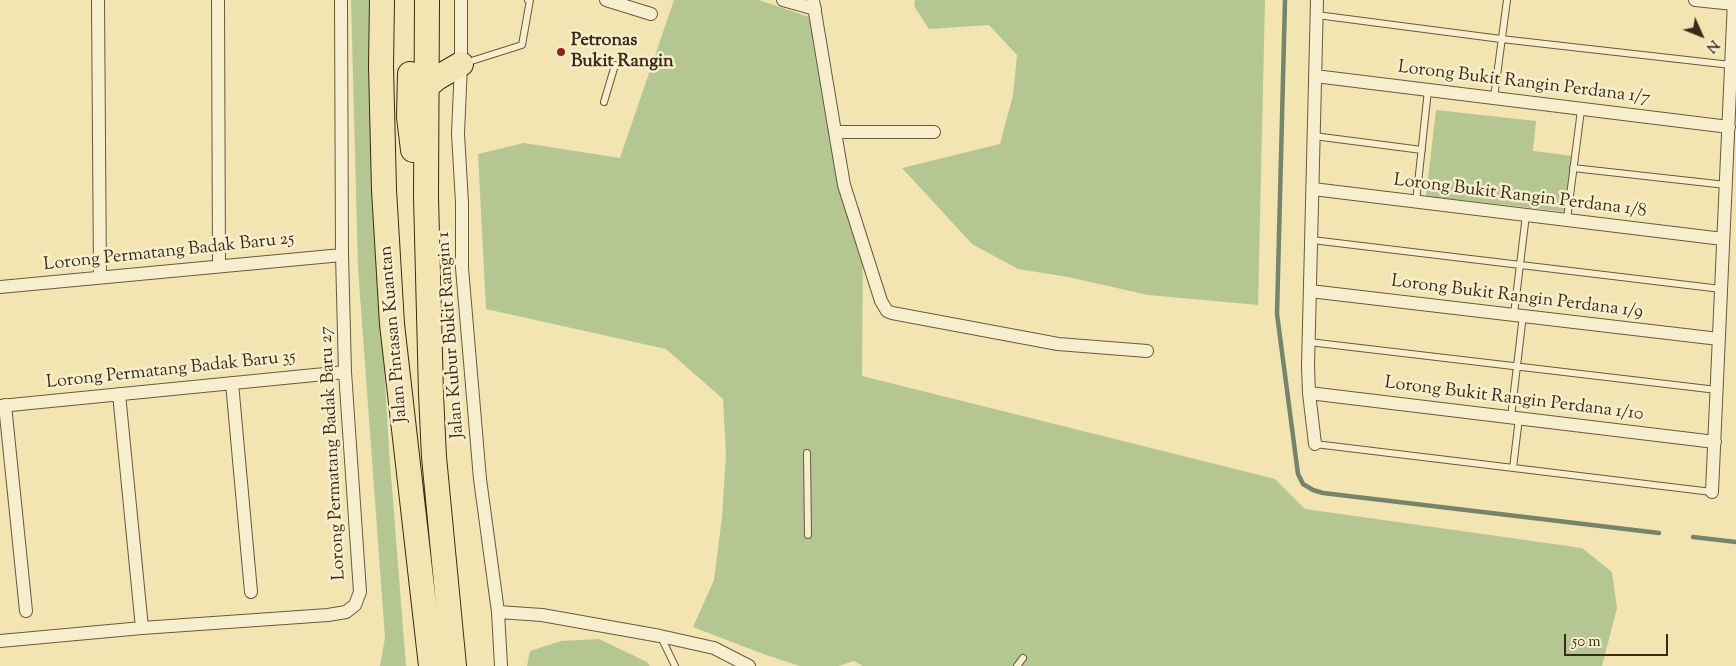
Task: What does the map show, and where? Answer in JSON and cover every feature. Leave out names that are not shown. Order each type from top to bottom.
[{"type":"highway","name":"Jalan Pintasan Kuantan","points":[[382,0],[381,66],[384,190],[392,324],[431,666]]},
{"type":"highway","points":[[412,0],[410,117],[415,164],[426,196]]},
{"type":"highway","name":"Jalan Pintasan Kuantan","points":[[427,0],[426,196],[428,326],[434,457],[454,666]]},
{"type":"highway","points":[[426,87],[461,64]]},
{"type":"street","points":[[98,0],[100,277]]},
{"type":"street","points":[[218,0],[219,266]]},
{"type":"street","name":"Lorong Permatang Badak Baru 27","points":[[0,641],[142,628],[328,615],[346,612],[355,604],[360,592],[345,372],[342,255],[341,0]]},
{"type":"street","name":"Jalan Kubur Bukit Rangin 1","points":[[461,0],[458,134],[462,203],[462,268],[480,479],[498,612],[501,666]]},
{"type":"street","points":[[606,0],[651,14]]},
{"type":"street","points":[[783,0],[814,5],[844,185],[881,301],[887,311],[1058,344],[1147,351]]},
{"type":"street","points":[[1315,444],[1309,393],[1309,342],[1317,0]]},
{"type":"street","points":[[1696,0],[1734,2],[1712,492]]},
{"type":"street","name":"Lorong Bukit Rangin Perdana 1/7","points":[[1315,76],[1728,127]]},
{"type":"street","points":[[835,132],[934,132]]},
{"type":"street","name":"Lorong Bukit Rangin Perdana 1/8","points":[[1313,189],[1723,239]]},
{"type":"street","name":"Lorong Permatang Badak Baru 25","points":[[0,287],[342,255]]},
{"type":"street","name":"Lorong Bukit Rangin Perdana 1/9","points":[[1310,291],[1719,339]]},
{"type":"street","name":"Lorong Permatang Badak Baru 35","points":[[2,406],[345,372]]},
{"type":"street","points":[[232,383],[251,592]]},
{"type":"street","name":"Lorong Bukit Rangin Perdana 1/10","points":[[1309,393],[1715,442]]},
{"type":"street","points":[[118,394],[142,628]]},
{"type":"street","points":[[2,406],[26,611]]},
{"type":"street","points":[[498,612],[542,615],[660,636],[714,648],[749,666]]},
{"type":"lane","points":[[461,64],[522,45],[530,0],[528,0]]},
{"type":"lane","points":[[1494,98],[1507,0]]},
{"type":"lane","points":[[1317,15],[1731,65]]},
{"type":"lane","points":[[604,102],[615,65]]},
{"type":"lane","points":[[1416,202],[1428,90]]},
{"type":"lane","points":[[1567,219],[1581,110]]},
{"type":"lane","points":[[1314,136],[1422,150]]},
{"type":"lane","points":[[1573,168],[1726,185]]},
{"type":"lane","points":[[1513,468],[1520,264],[1526,215]]},
{"type":"lane","points":[[1312,240],[1721,289]]},
{"type":"lane","points":[[1309,342],[1717,390]]},
{"type":"lane","points":[[1315,444],[1712,492]]},
{"type":"lane","points":[[807,453],[808,535]]},
{"type":"lane","points":[[660,636],[675,666]]},
{"type":"lane","points":[[1017,666],[1023,658]]},
{"type":"green space","points":[[351,0],[372,0],[374,200],[389,450],[406,666],[380,666],[385,638],[358,268]]},
{"type":"green space","points":[[674,0],[759,0],[809,17],[839,163],[863,239],[862,376],[1275,479],[1305,509],[1582,548],[1612,572],[1617,608],[1602,666],[863,666],[854,661],[838,666],[800,666],[693,627],[714,580],[722,517],[726,455],[723,399],[666,349],[486,309],[478,154],[524,143],[620,158]]},
{"type":"green space","points":[[915,0],[1265,0],[1258,305],[1148,295],[1068,277],[1018,269],[972,244],[902,168],[1000,144],[1013,95],[1017,55],[989,25],[929,29],[914,6]]},
{"type":"green space","points":[[1436,110],[1536,121],[1533,151],[1573,156],[1566,212],[1426,196]]},
{"type":"green space","points":[[599,639],[647,662],[650,666],[527,666],[530,651],[561,641]]},
{"type":"waterway","points":[[1285,0],[1277,314],[1298,474],[1303,484],[1323,493],[1659,533]]},
{"type":"waterway","points":[[1693,537],[1736,542]]},
{"type":"place","name":"Petronas Bukit Rangin","points":[[561,52]]}]
